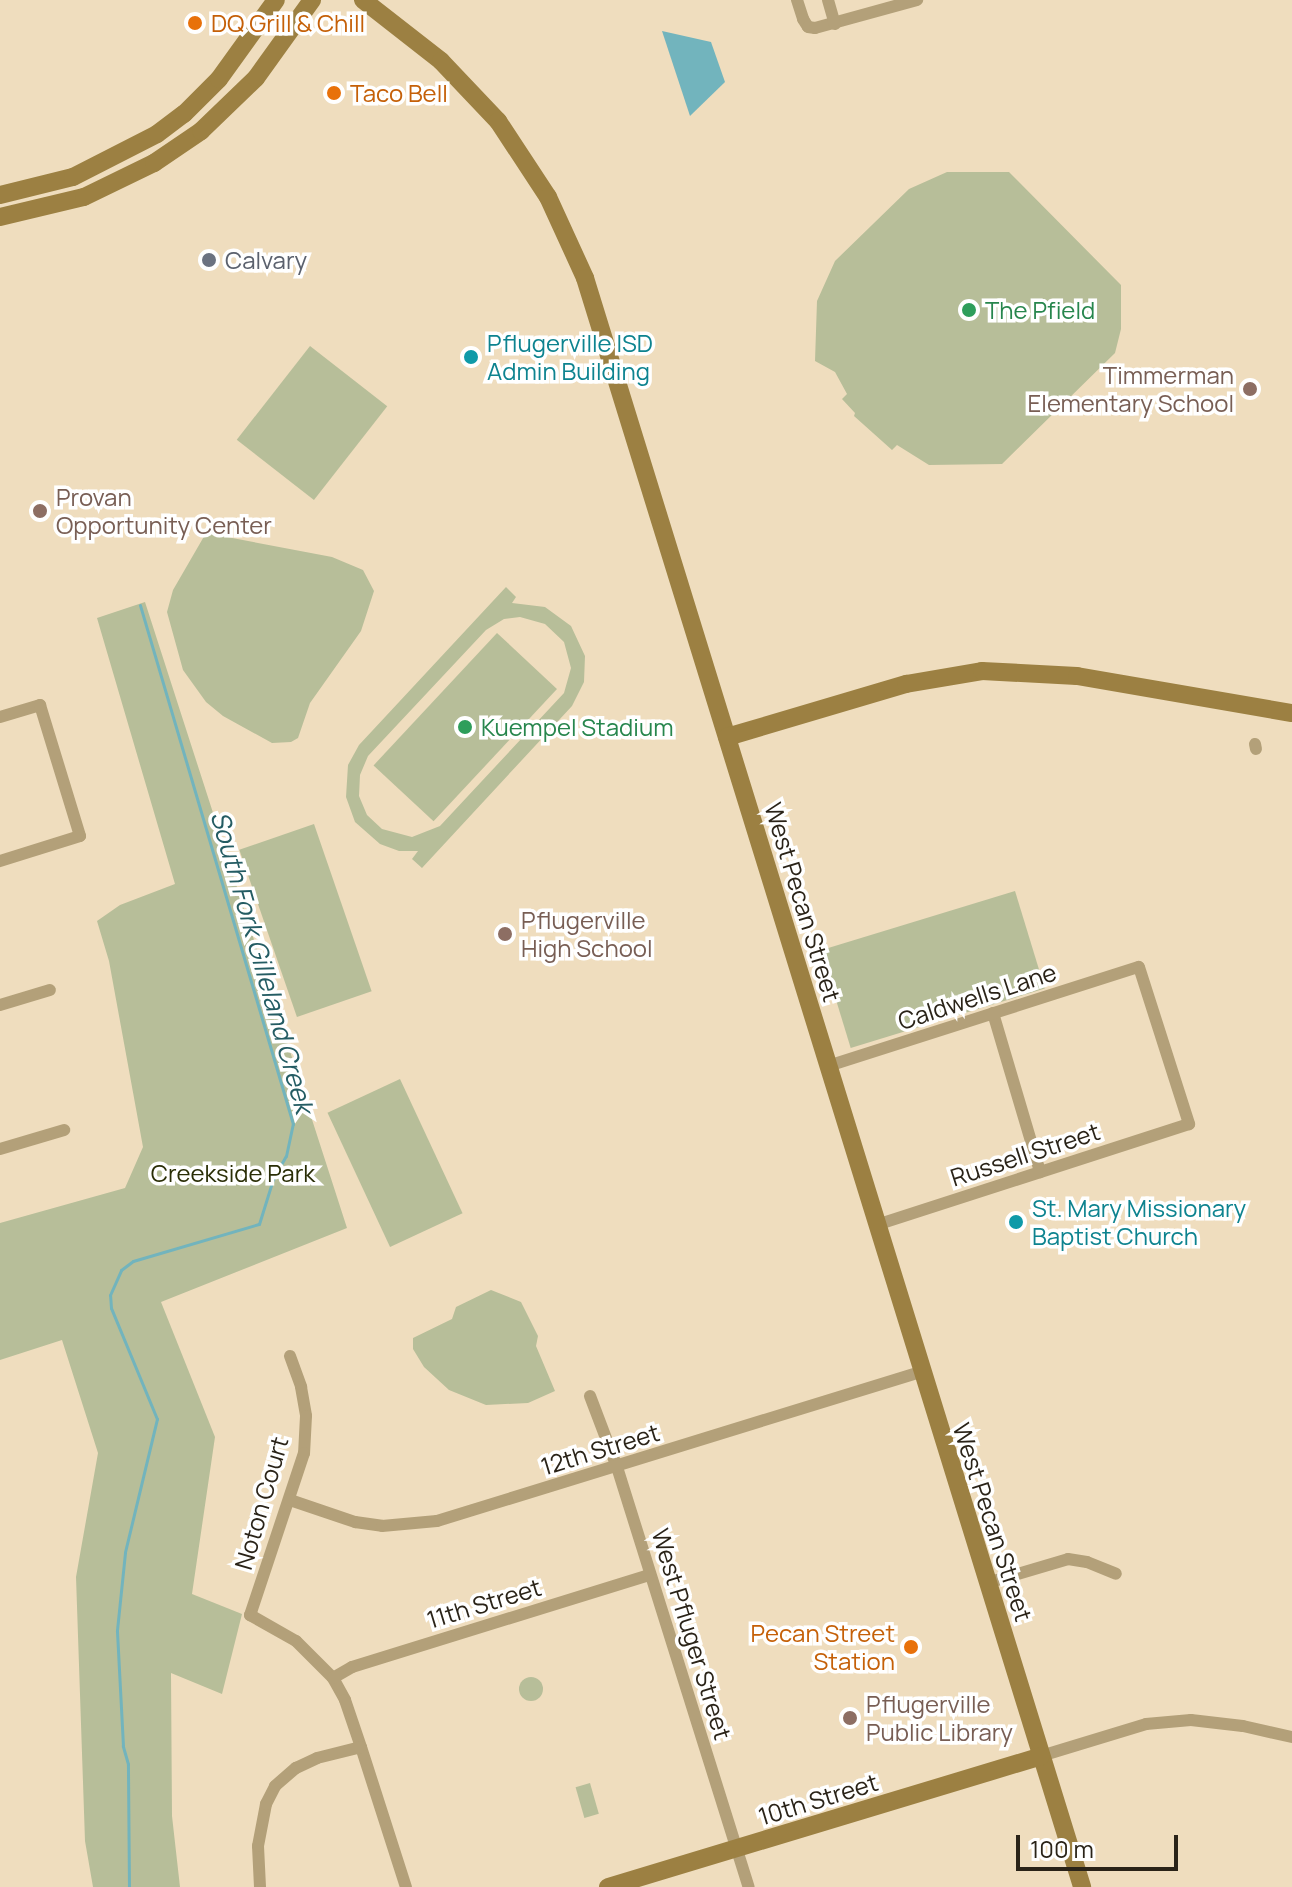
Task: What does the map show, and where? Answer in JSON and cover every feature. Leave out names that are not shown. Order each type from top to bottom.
[{"type":"main road","points":[[0,195],[41,186],[104,163],[135,148],[184,114],[230,66],[276,0]]},
{"type":"main road","points":[[0,217],[84,197],[154,163],[201,131],[256,78],[312,0]]},
{"type":"main road","name":"West Pecan Street","points":[[363,0],[418,40],[488,110],[522,155],[569,237],[727,737],[920,1372],[1082,1887]]},
{"type":"main road","points":[[184,114],[201,131]]},
{"type":"main road","points":[[727,737],[906,684],[982,671],[1077,676],[1292,713]]},
{"type":"main road","name":"10th Street","points":[[608,1887],[1041,1756]]},
{"type":"street","points":[[797,0],[808,27],[835,24],[917,0]]},
{"type":"street","points":[[828,0],[835,24]]},
{"type":"street","points":[[0,717],[40,705],[80,836],[0,861]]},
{"type":"street","name":"Caldwells Lane","points":[[828,1066],[1139,967],[1189,1124]]},
{"type":"street","points":[[0,1005],[50,990]]},
{"type":"street","points":[[993,1013],[1040,1172]]},
{"type":"street","name":"Russell Street","points":[[876,1225],[1189,1124]]},
{"type":"street","points":[[0,1149],[64,1130]]},
{"type":"street","name":"Noton Court","points":[[290,1356],[301,1387],[306,1416],[304,1453],[250,1615],[296,1641],[333,1678]]},
{"type":"street","name":"12th Street","points":[[290,1500],[355,1522],[409,1526],[437,1521],[920,1372]]},
{"type":"street","name":"West Pfluger Street","points":[[590,1396],[617,1467],[749,1887]]},
{"type":"street","points":[[987,1583],[1068,1559],[1087,1562],[1116,1574]]},
{"type":"street","name":"11th Street","points":[[333,1678],[352,1667],[650,1575]]},
{"type":"street","points":[[333,1678],[345,1700],[406,1887]]},
{"type":"street","points":[[1041,1756],[1146,1724],[1191,1720],[1243,1726],[1292,1737]]},
{"type":"street","points":[[260,1887],[258,1846],[266,1804],[275,1786],[296,1768],[317,1758],[361,1747]]},
{"type":"green space","name":"The Pfield","points":[[947,172],[1009,172],[1121,285],[1121,329],[1115,353],[1002,464],[929,465],[897,445],[892,450],[854,416],[855,413],[842,399],[847,394],[835,372],[815,361],[817,301],[835,261],[909,189]]},
{"type":"green space","points":[[310,346],[387,406],[314,500],[237,440]]},
{"type":"green space","points":[[206,533],[332,557],[363,570],[374,591],[361,631],[310,703],[298,738],[291,742],[272,743],[223,716],[206,702],[183,670],[167,612],[173,590]]},
{"type":"green space","points":[[506,587],[516,597],[512,603],[545,607],[571,626],[585,656],[584,682],[572,706],[422,868],[412,859],[418,851],[399,851],[380,844],[355,822],[346,797],[348,765],[359,745]],"holes":[[[520,617],[545,624],[564,642],[571,668],[564,693],[440,826],[412,837],[382,829],[367,815],[359,796],[360,775],[368,756],[486,630],[504,619]]]},
{"type":"green space","name":"Creekside Park","points":[[145,602],[347,1228],[161,1302],[215,1437],[192,1594],[242,1614],[222,1694],[171,1673],[172,1816],[180,1887],[93,1887],[85,1841],[76,1577],[98,1453],[62,1340],[0,1360],[0,1223],[125,1188],[143,1147],[109,961],[97,921],[120,905],[175,884],[97,618]]},
{"type":"green space","name":"Kuempel Stadium","points":[[497,633],[557,689],[434,821],[374,765]]},
{"type":"green space","points":[[314,824],[372,991],[297,1017],[239,850]]},
{"type":"green space","points":[[1015,891],[1045,989],[851,1048],[821,950]]},
{"type":"green space","points":[[400,1079],[463,1213],[390,1247],[327,1113]]},
{"type":"green space","points":[[491,1290],[521,1302],[538,1336],[536,1346],[555,1391],[528,1403],[486,1405],[449,1390],[424,1367],[413,1349],[413,1338],[452,1319],[456,1307]]},
{"type":"green space","points":[[531,1677],[542,1684],[543,1689],[536,1700],[531,1701],[520,1694],[519,1689],[526,1678]]},
{"type":"green space","points":[[590,1783],[599,1814],[584,1818],[576,1787]]},
{"type":"water","points":[[662,31],[711,42],[725,82],[690,116]]},
{"type":"waterway","name":"South Fork Gilleland Creek","points":[[129,1887],[128,1764],[123,1746],[117,1630],[125,1552],[157,1419],[111,1308],[110,1295],[121,1270],[133,1261],[259,1224],[273,1179],[286,1156],[293,1124],[140,605]]},
{"type":"place","name":"DQ Grill & Chill","points":[[195,23]]},
{"type":"place","name":"Taco Bell","points":[[334,93]]},
{"type":"place","name":"Calvary","points":[[209,260]]},
{"type":"place","name":"The Pfield","points":[[969,310]]},
{"type":"place","name":"Pflugerville ISD Admin Building","points":[[471,357]]},
{"type":"place","name":"Timmerman Elementary School","points":[[1250,389]]},
{"type":"place","name":"Provan Opportunity Center","points":[[40,511]]},
{"type":"place","name":"Kuempel Stadium","points":[[465,727]]},
{"type":"place","name":"Pflugerville High School","points":[[505,934]]},
{"type":"place","name":"St. Mary Missionary Baptist Church","points":[[1016,1222]]},
{"type":"place","name":"Pecan Street Station","points":[[911,1647]]},
{"type":"place","name":"Pflugerville Public Library","points":[[850,1718]]}]
